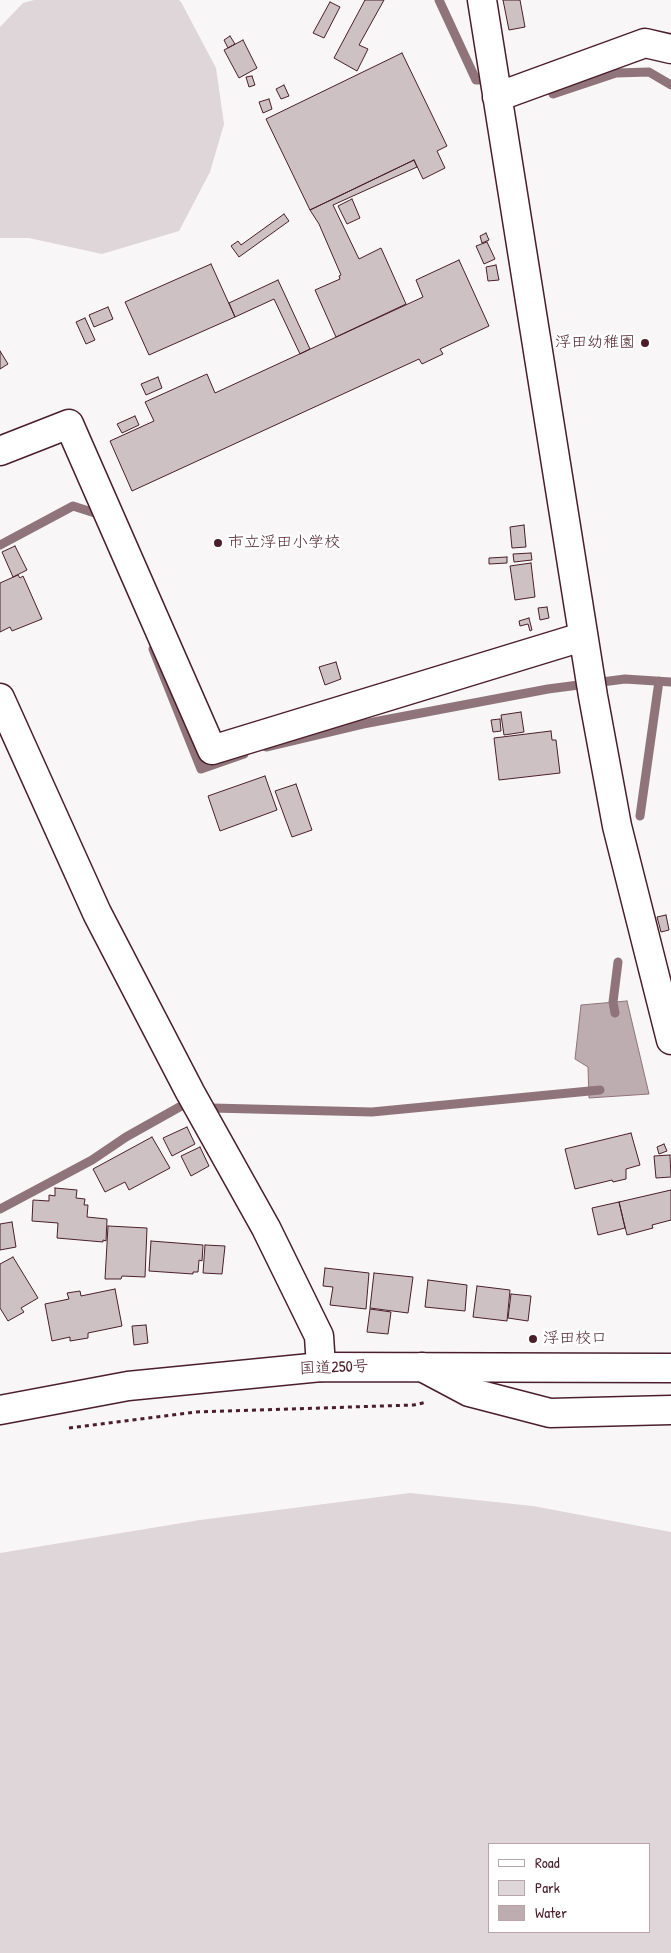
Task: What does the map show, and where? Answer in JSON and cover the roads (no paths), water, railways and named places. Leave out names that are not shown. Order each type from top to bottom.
[{"type":"main road","points":[[482,0],[582,636],[617,826],[671,1040]]},
{"type":"main road","points":[[497,96],[645,43],[671,49]]},
{"type":"main road","points":[[0,451],[69,424],[212,750],[582,636]]},
{"type":"main road","points":[[0,698],[97,913],[190,1092],[270,1236],[318,1336],[321,1367]]},
{"type":"main road","name":"国道250号","points":[[0,1410],[128,1386],[321,1367],[671,1368]]},
{"type":"main road","points":[[422,1367],[469,1392],[550,1413],[671,1410]]},
{"type":"water","points":[[627,1001],[649,1094],[589,1098],[588,1067],[575,1059],[581,1005]]},
{"type":"waterway","points":[[439,0],[476,80],[479,80]]},
{"type":"waterway","points":[[553,94],[616,73],[649,72],[671,85]]},
{"type":"waterway","points":[[0,545],[73,506],[98,514],[100,519]]},
{"type":"waterway","points":[[153,649],[201,769],[244,754]]},
{"type":"waterway","points":[[266,747],[363,724],[548,689],[625,679],[671,682]]},
{"type":"waterway","points":[[640,816],[659,681]]},
{"type":"waterway","points":[[615,1013],[613,1002],[618,962]]},
{"type":"waterway","points":[[212,1108],[372,1112],[600,1090]]},
{"type":"waterway","points":[[0,1209],[92,1160],[126,1137],[183,1105]]},
{"type":"place","name":"浮田幼稚園","points":[[645,343]]},
{"type":"place","name":"市立浮田小学校","points":[[218,543]]},
{"type":"place","name":"浮田校口","points":[[533,1339]]}]
